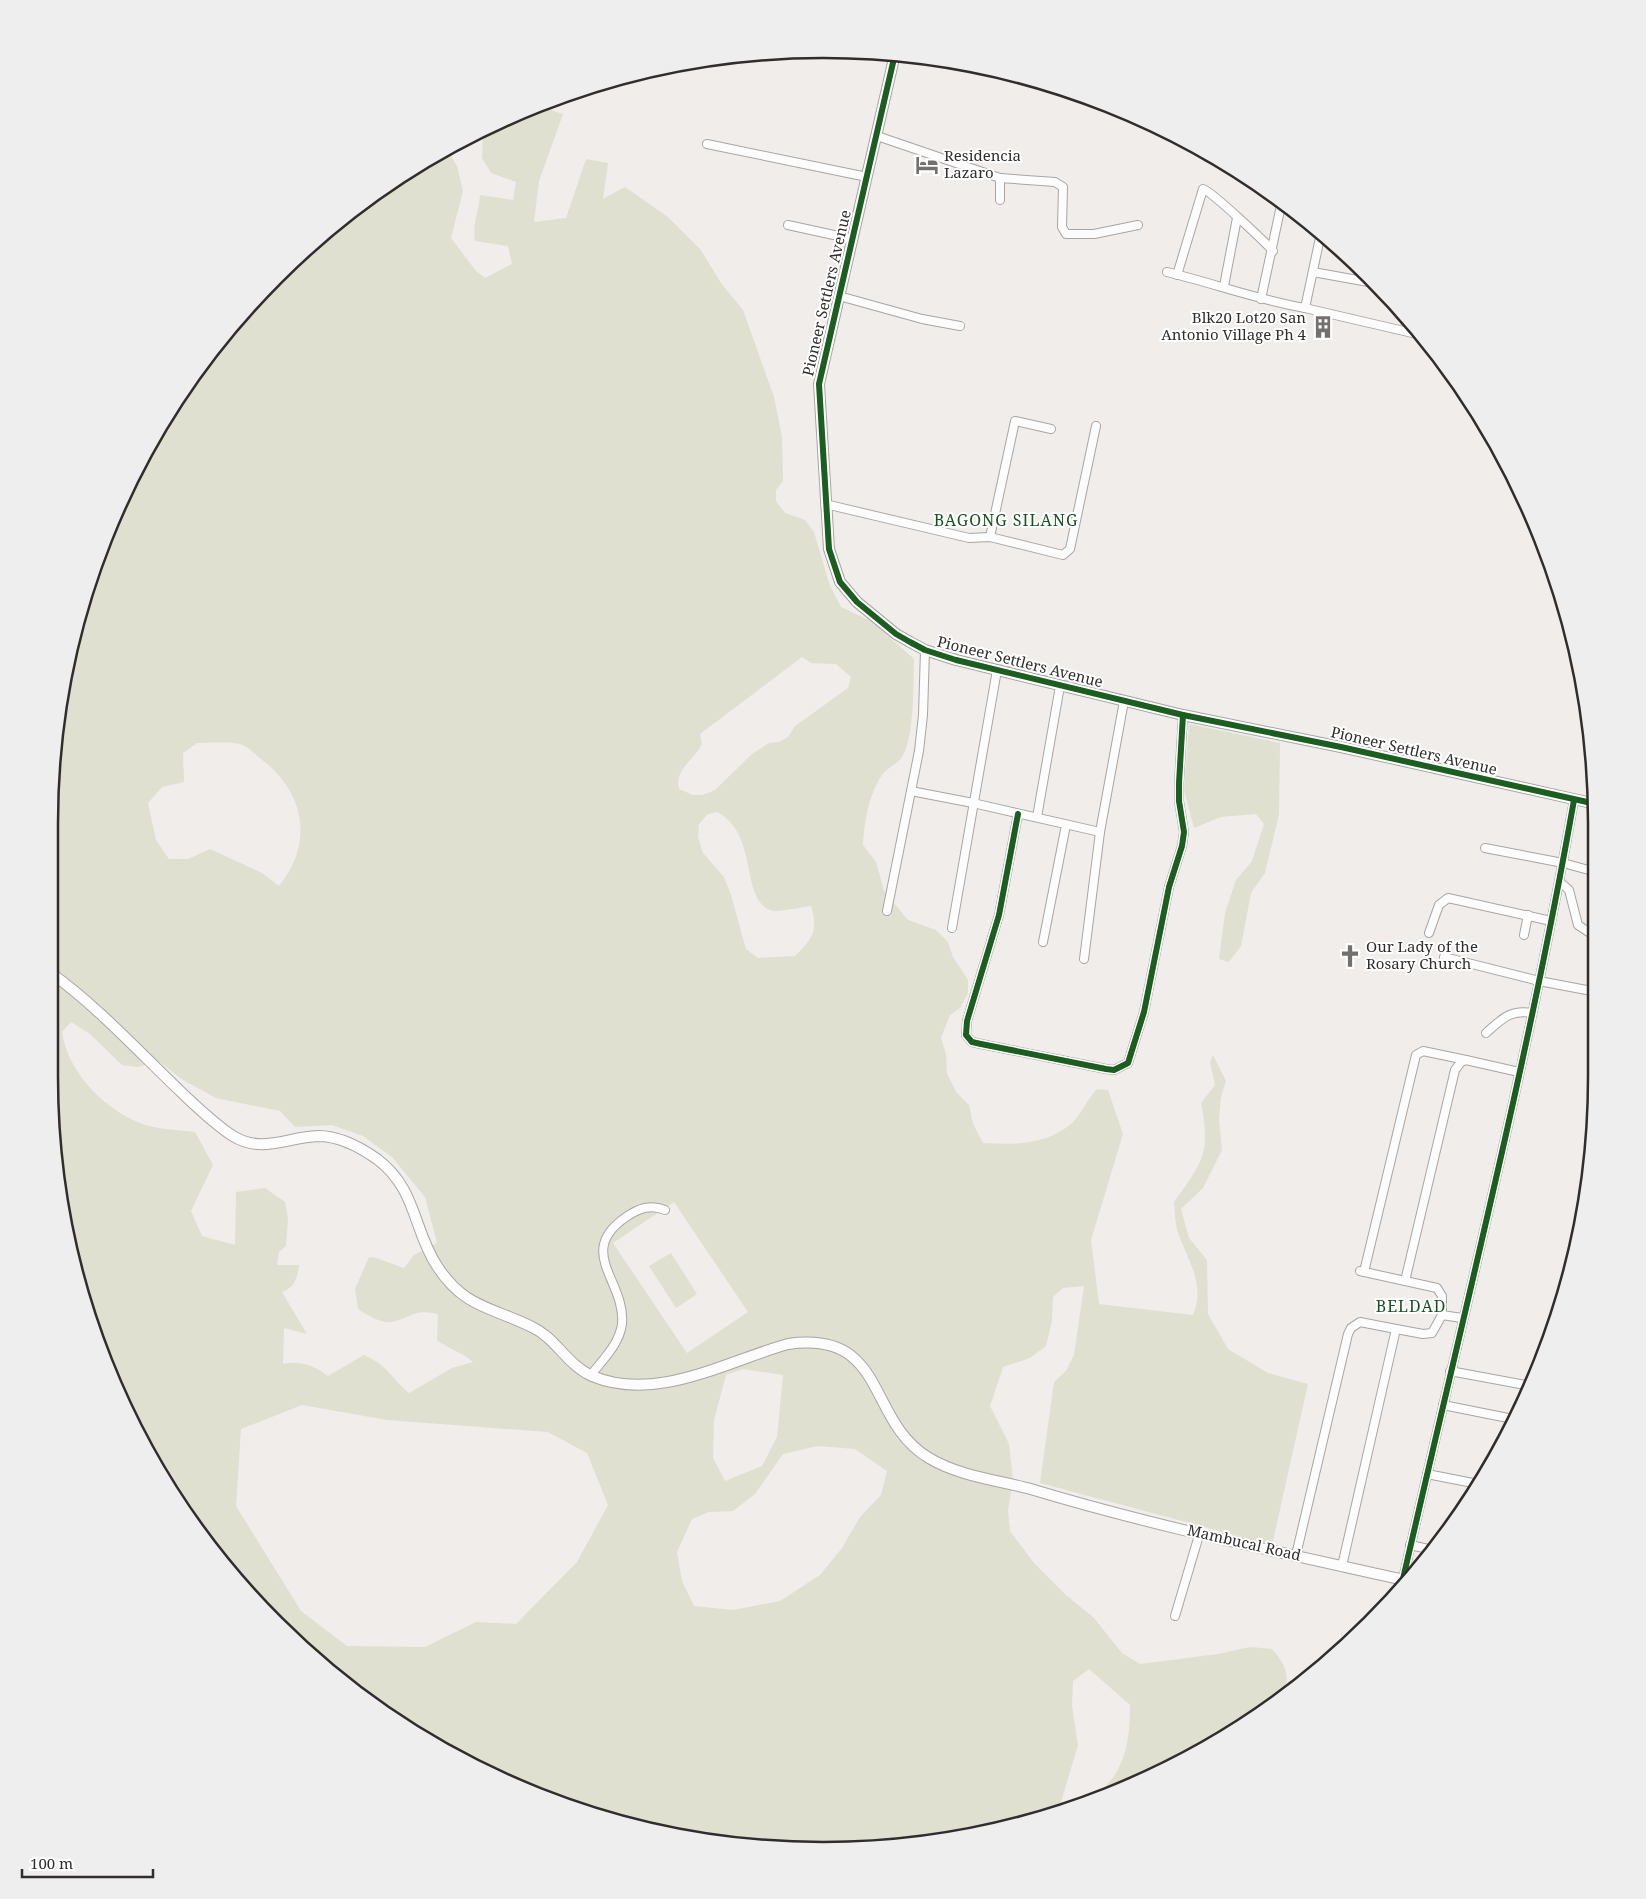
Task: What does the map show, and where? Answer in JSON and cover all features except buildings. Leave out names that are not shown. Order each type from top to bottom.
[{"type":"main road","name":"Pioneer Settlers Avenue","points":[[893,61],[818,384],[829,550],[840,582],[857,602],[896,634],[924,650],[1060,686],[1183,715],[1341,747],[1588,802]]},
{"type":"main road","points":[[58,978],[79,995],[196,1106],[232,1136],[263,1146],[318,1136],[336,1139],[354,1146],[380,1161],[400,1183],[417,1216],[429,1251],[451,1284],[483,1308],[542,1332],[572,1362],[591,1375]]},
{"type":"main road","name":"Mambucal Road","points":[[591,1375],[609,1381],[659,1384],[788,1344],[806,1342],[826,1343],[840,1347],[854,1358],[905,1436],[929,1458],[964,1473],[1080,1504],[1401,1579]]},
{"type":"street","points":[[877,136],[1000,178],[1061,184],[1062,227],[1070,235],[1094,234],[1138,225]]},
{"type":"street","points":[[707,144],[867,177]]},
{"type":"street","points":[[1000,178],[1000,200]]},
{"type":"street","points":[[1177,275],[1203,190],[1210,192],[1273,250]]},
{"type":"street","points":[[1261,299],[1280,210]]},
{"type":"street","points":[[1224,286],[1237,218]]},
{"type":"street","points":[[788,224],[852,239]]},
{"type":"street","points":[[1305,308],[1320,240]]},
{"type":"street","points":[[1167,272],[1224,286],[1261,299],[1411,333]]},
{"type":"street","points":[[1313,272],[1363,281]]},
{"type":"street","points":[[839,296],[922,319],[960,326]]},
{"type":"street","points":[[990,537],[1015,421],[1051,429]]},
{"type":"street","points":[[825,504],[969,538],[990,537],[1057,555],[1066,553],[1070,549],[1096,426]]},
{"type":"street","points":[[887,911],[911,792],[923,715],[924,650]]},
{"type":"street","points":[[952,928],[997,670]]},
{"type":"street","points":[[1037,817],[1060,686]]},
{"type":"street","points":[[1084,960],[1100,832],[1124,701]]},
{"type":"street","points":[[1018,814],[999,915],[967,1021],[966,1034],[972,1042],[981,1044],[1106,1069],[1121,1068],[1128,1064],[1144,1012],[1164,905],[1182,846],[1184,832],[1179,801],[1179,783],[1183,715]]},
{"type":"street","points":[[911,792],[973,802],[1100,832]]},
{"type":"street","points":[[1407,1571],[1410,1545],[1539,981],[1560,882],[1574,800]]},
{"type":"street","points":[[1043,942],[1066,825]]},
{"type":"street","points":[[1485,848],[1588,870]]},
{"type":"street","points":[[1560,882],[1569,890],[1578,925],[1588,932]]},
{"type":"street","points":[[1429,933],[1439,905],[1448,898],[1551,921]]},
{"type":"street","points":[[1524,935],[1528,915]]},
{"type":"street","points":[[1444,957],[1539,981],[1588,990]]},
{"type":"street","points":[[1486,1034],[1508,1014],[1531,1013]]},
{"type":"street","points":[[1296,1555],[1348,1334],[1351,1328],[1360,1322],[1423,1334],[1432,1333],[1442,1315],[1442,1296],[1437,1288],[1362,1272],[1416,1055],[1424,1051],[1519,1072]]},
{"type":"street","points":[[1406,1281],[1455,1070],[1461,1062],[1466,1060]]},
{"type":"street","points":[[591,1375],[611,1351],[618,1338],[622,1322],[620,1306],[602,1258],[604,1244],[618,1223],[637,1210],[648,1206],[665,1210]]},
{"type":"street","points":[[1442,1315],[1462,1318]]},
{"type":"street","points":[[1342,1566],[1396,1329]]},
{"type":"street","points":[[1450,1371],[1523,1385]]},
{"type":"street","points":[[1443,1405],[1508,1418]]},
{"type":"street","points":[[1427,1474],[1471,1483]]},
{"type":"street","points":[[1175,1616],[1200,1532]]},
{"type":"street","points":[[1410,1545],[1425,1548]]},
{"type":"green space","points":[[548,109],[563,114],[539,181],[534,222],[566,218],[586,159],[608,163],[603,199],[625,187],[668,217],[701,250],[721,283],[743,310],[774,397],[782,437],[783,481],[776,490],[776,501],[785,513],[805,520],[814,532],[830,586],[841,607],[871,621],[914,659],[911,724],[906,748],[902,757],[882,775],[877,783],[866,818],[863,845],[876,862],[884,891],[908,920],[936,930],[948,942],[953,957],[968,980],[968,993],[960,1008],[950,1015],[941,1038],[946,1054],[947,1073],[956,1092],[969,1105],[973,1124],[983,1143],[1007,1144],[1030,1142],[1052,1136],[1075,1120],[1097,1089],[1108,1090],[1123,1134],[1091,1240],[1099,1304],[1193,1315],[1198,1294],[1197,1283],[1177,1229],[1174,1202],[1192,1177],[1202,1156],[1205,1134],[1201,1103],[1215,1085],[1210,1062],[1213,1055],[1226,1081],[1221,1097],[1219,1119],[1222,1150],[1203,1188],[1181,1209],[1189,1238],[1207,1260],[1208,1314],[1228,1349],[1268,1373],[1308,1384],[1272,1545],[1040,1483],[1054,1382],[1066,1371],[1074,1355],[1084,1286],[1063,1288],[1053,1297],[1052,1321],[1046,1346],[1030,1358],[1003,1367],[990,1406],[1009,1444],[1013,1480],[1008,1510],[1010,1531],[1034,1563],[1066,1595],[1094,1618],[1122,1653],[1140,1664],[1218,1654],[1250,1647],[1272,1649],[1285,1670],[1285,1686],[1206,1739],[1162,1763],[1102,1788],[1116,1773],[1122,1761],[1130,1720],[1130,1705],[1089,1669],[1073,1681],[1072,1706],[1078,1745],[1061,1802],[1067,1802],[972,1827],[923,1835],[823,1842],[773,1840],[723,1835],[674,1827],[625,1815],[577,1801],[484,1763],[440,1739],[357,1683],[318,1652],[247,1581],[216,1542],[160,1459],[136,1415],[98,1322],[72,1225],[64,1176],[59,1126],[58,823],[59,773],[64,723],[72,674],[98,577],[136,484],[160,440],[216,357],[247,318],[282,282],[318,247],[357,216],[398,187],[450,155],[457,166],[463,191],[451,238],[476,271],[485,278],[512,264],[508,246],[475,241],[474,229],[480,195],[513,200],[516,182],[491,173],[482,158],[484,136]],"holes":[[[802,657],[811,663],[836,664],[851,677],[848,688],[795,726],[788,737],[779,742],[769,743],[752,754],[715,790],[703,795],[693,795],[679,789],[678,782],[682,771],[702,744],[700,734]],[[197,743],[243,745],[276,772],[287,787],[295,802],[300,819],[300,836],[297,853],[290,870],[279,886],[262,873],[210,849],[188,859],[169,859],[156,840],[148,803],[162,787],[184,782],[183,753]],[[717,812],[730,822],[739,835],[756,895],[763,905],[773,911],[811,906],[814,928],[806,945],[795,956],[758,958],[746,949],[724,877],[703,853],[698,837],[699,824],[708,814]],[[71,1022],[90,1034],[122,1065],[138,1067],[158,1061],[183,1080],[216,1098],[280,1111],[295,1127],[332,1125],[363,1136],[392,1157],[425,1197],[437,1243],[414,1255],[404,1268],[369,1257],[355,1289],[358,1309],[374,1318],[387,1322],[423,1312],[438,1314],[437,1340],[473,1362],[452,1368],[409,1393],[384,1367],[364,1355],[328,1376],[318,1369],[307,1365],[283,1364],[284,1328],[307,1334],[282,1292],[290,1288],[295,1282],[299,1265],[277,1265],[279,1252],[286,1246],[288,1219],[285,1202],[265,1188],[236,1192],[235,1245],[202,1236],[191,1211],[213,1165],[195,1132],[149,1126],[119,1112],[105,1102],[92,1090],[72,1063],[62,1032]],[[674,1202],[748,1312],[687,1353],[613,1243]],[[743,1369],[783,1375],[777,1437],[762,1466],[725,1481],[713,1458],[714,1420],[726,1375]],[[302,1405],[387,1420],[548,1432],[587,1453],[608,1505],[577,1562],[516,1624],[476,1622],[425,1647],[347,1646],[301,1611],[236,1506],[241,1429]],[[818,1446],[855,1449],[887,1471],[881,1495],[860,1517],[842,1548],[820,1575],[780,1601],[733,1610],[694,1606],[682,1581],[677,1552],[692,1519],[709,1512],[733,1511],[755,1494],[783,1454]]]},
{"type":"green space","points":[[1189,724],[1280,743],[1279,814],[1265,873],[1251,893],[1241,946],[1229,962],[1219,959],[1225,913],[1236,880],[1252,861],[1264,824],[1256,814],[1221,817],[1194,828],[1184,790]]},
{"type":"green space","points":[[671,1253],[697,1294],[676,1308],[649,1266]]},
{"type":"cycle path","points":[[893,61],[819,384],[829,549],[840,582],[857,602],[896,634],[925,650],[956,660],[1183,715],[1341,747],[1588,802]]},
{"type":"cycle path","points":[[1018,814],[999,915],[967,1021],[966,1035],[972,1042],[1114,1070],[1128,1063],[1144,1012],[1169,887],[1182,846],[1184,832],[1179,801],[1179,783],[1183,715]]},
{"type":"cycle path","points":[[1404,1575],[1515,1093],[1556,898],[1574,800]]},
{"type":"place","name":"Residencia Lazaro","points":[[927,165]]},
{"type":"place","name":"Blk20 Lot20 San Antonio Village Ph 4","points":[[1323,327]]},
{"type":"place","name":"Our Lady of the Rosary Church","points":[[1350,956]]},
{"type":"district","name":"BAGONG SILANG","points":[[1006,520]]},
{"type":"district","name":"BELDAD","points":[[1411,1306]]}]
